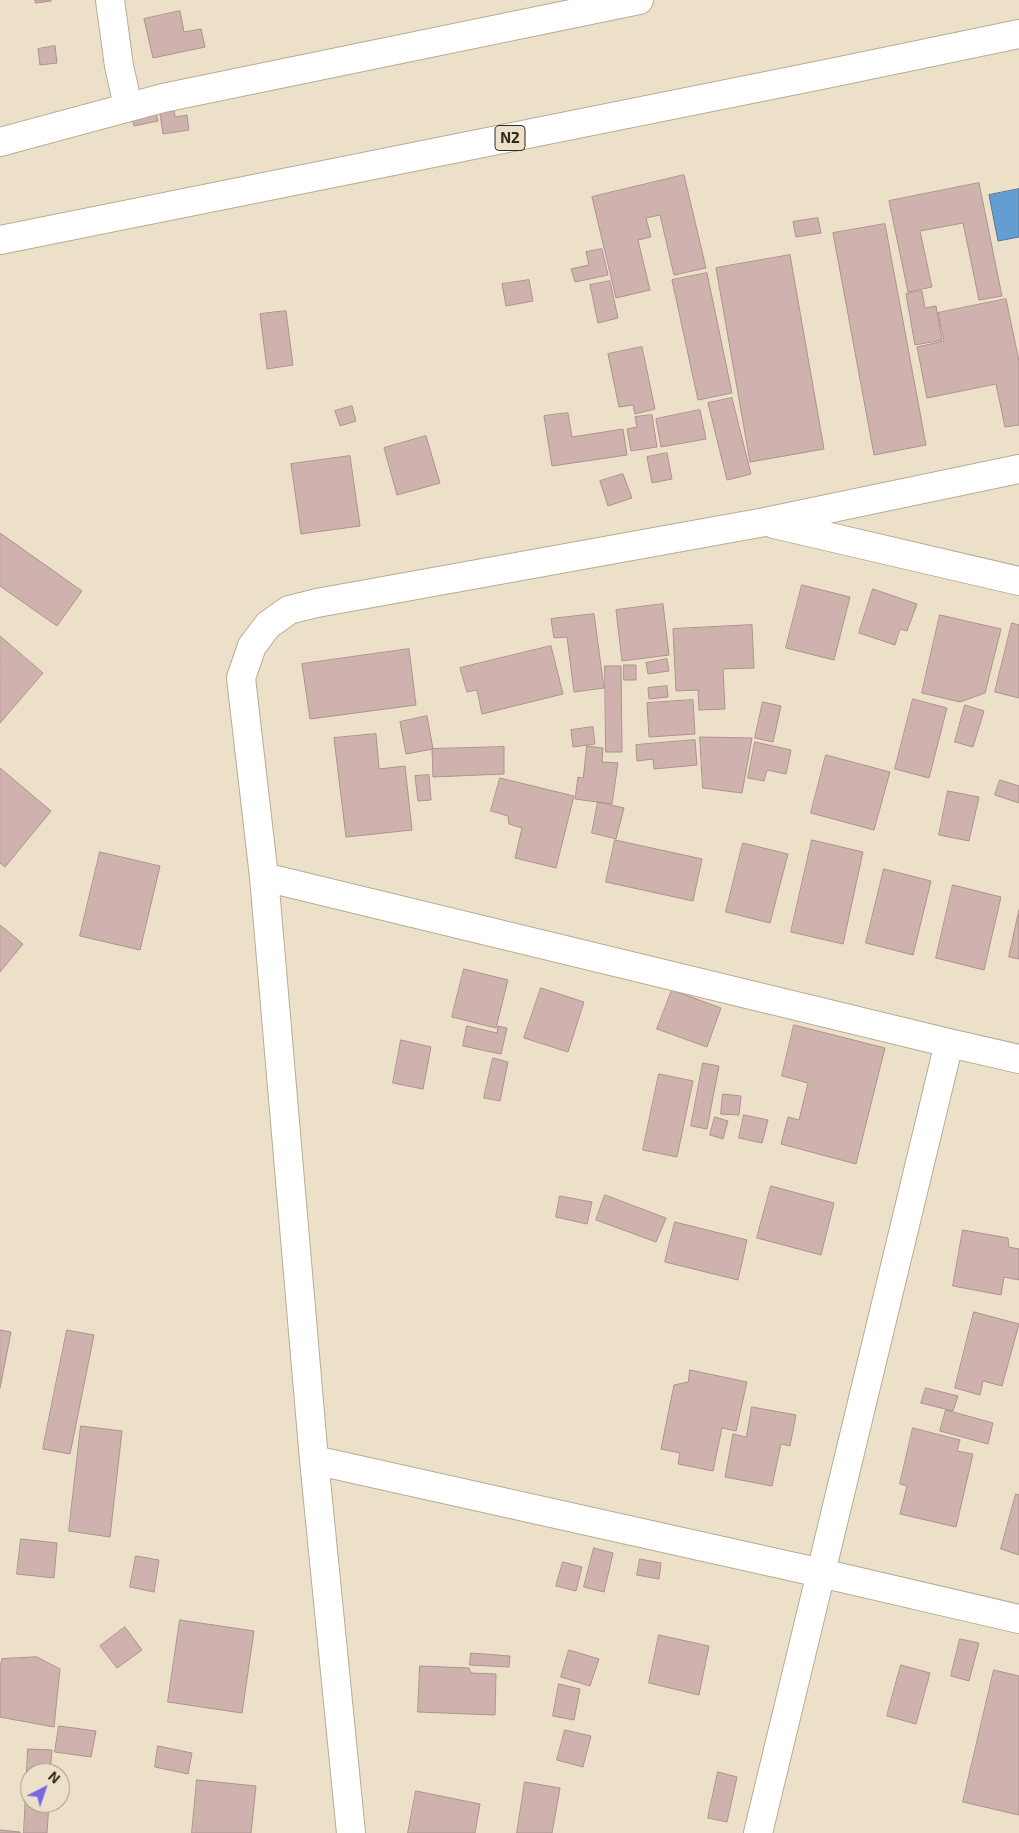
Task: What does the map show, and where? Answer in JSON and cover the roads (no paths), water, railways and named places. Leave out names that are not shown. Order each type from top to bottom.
[{"type":"street","points":[[110,0],[119,66],[128,106]]},
{"type":"street","points":[[0,142],[128,106],[639,0]]},
{"type":"street","name":"N2","points":[[0,240],[1019,34]]},
{"type":"street","points":[[351,1833],[314,1460],[264,877],[241,678],[252,646],[268,625],[289,610],[316,603],[766,522],[1019,469]]},
{"type":"street","points":[[766,522],[1019,581]]},
{"type":"street","points":[[264,877],[1019,1059]]},
{"type":"street","points":[[758,1833],[949,1043]]},
{"type":"street","points":[[314,1460],[1019,1619]]},
{"type":"water","points":[[1019,189],[1019,237],[998,241],[989,195]]}]
